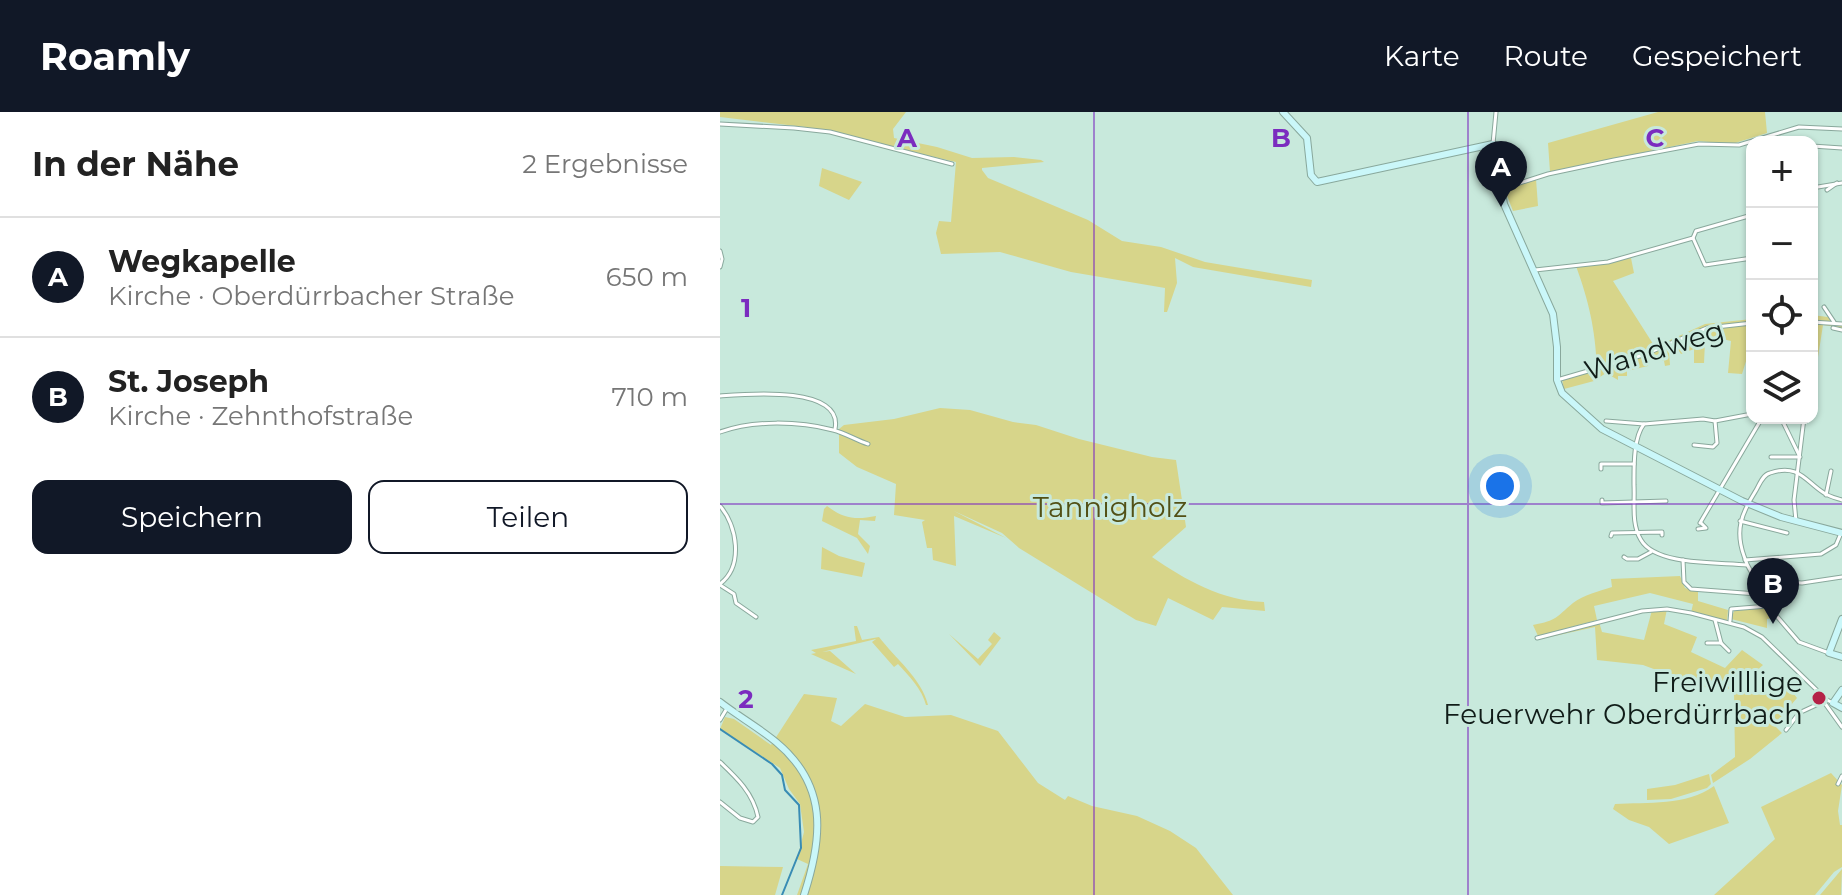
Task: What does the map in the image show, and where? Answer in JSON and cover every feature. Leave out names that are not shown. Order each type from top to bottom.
[{"type":"street","points":[[1283,112],[1307,138],[1311,175],[1317,182],[1493,144]]},
{"type":"street","points":[[1496,112],[1493,144],[1500,189],[1507,213],[1553,314],[1557,380],[1562,393],[1596,425],[1637,448],[1747,504],[1842,533],[1836,545],[1821,554],[1746,562],[1683,560],[1651,552],[1637,532],[1634,504],[1634,464],[1637,448],[1640,429],[1644,424]]},
{"type":"street","points":[[720,124],[830,132],[952,164]]},
{"type":"street","points":[[1500,189],[1548,174],[1687,146],[1739,145],[1799,127],[1842,129]]},
{"type":"street","points":[[1818,146],[1842,148]]},
{"type":"street","points":[[1818,187],[1840,183]]},
{"type":"street","points":[[1827,190],[1840,183]]},
{"type":"street","points":[[1746,217],[1696,231],[1693,238],[1705,265],[1746,259]]},
{"type":"street","points":[[1534,270],[1608,262],[1693,238]]},
{"type":"street","points":[[720,251],[720,267]]},
{"type":"street","points":[[1824,307],[1833,325],[1842,330]]},
{"type":"street","points":[[1818,323],[1842,324]]},
{"type":"street","name":"Wandweg","points":[[1557,380],[1643,355],[1707,328],[1746,324]]},
{"type":"street","points":[[720,396],[808,398],[830,407],[836,414],[836,428]]},
{"type":"street","points":[[1606,421],[1644,424],[1703,419],[1715,421],[1746,415]]},
{"type":"street","points":[[1694,445],[1713,447],[1717,443],[1715,421]]},
{"type":"street","points":[[720,432],[740,426],[779,423],[836,428],[868,444]]},
{"type":"street","points":[[1700,523],[1758,424]]},
{"type":"street","points":[[1784,424],[1800,457]]},
{"type":"street","points":[[1796,521],[1794,500],[1803,424]]},
{"type":"street","points":[[1771,457],[1800,457]]},
{"type":"street","points":[[1601,469],[1601,464],[1634,464]]},
{"type":"street","points":[[1826,495],[1831,471]]},
{"type":"street","points":[[1842,500],[1826,495],[1805,476],[1766,474],[1747,504],[1738,535],[1746,562],[1757,579],[1802,583],[1842,577]]},
{"type":"street","points":[[1602,500],[1602,503],[1634,504],[1666,501]]},
{"type":"street","points":[[720,506],[730,519],[735,547],[732,566],[720,584],[734,594],[736,603],[756,617]]},
{"type":"street","points":[[1740,521],[1787,533]]},
{"type":"street","points":[[1611,536],[1612,533],[1637,532],[1662,532],[1662,535]]},
{"type":"street","points":[[1624,557],[1638,559],[1651,552]]},
{"type":"street","points":[[1683,560],[1684,582],[1691,589],[1757,594],[1799,642],[1842,657]]},
{"type":"street","points":[[1730,622],[1731,609],[1768,606]]},
{"type":"street","points":[[1537,638],[1657,609],[1730,622],[1772,644],[1827,701],[1842,727]]},
{"type":"street","points":[[1829,653],[1842,619]]},
{"type":"street","points":[[1715,620],[1721,643],[1729,651]]},
{"type":"street","points":[[1707,643],[1721,643]]},
{"type":"street","points":[[1786,730],[1799,713],[1827,701],[1842,690]]},
{"type":"street","points":[[1827,701],[1829,693]]},
{"type":"street","points":[[1827,701],[1842,708]]},
{"type":"street","points":[[720,702],[766,735],[797,765],[809,785],[816,809],[818,847],[804,895]]},
{"type":"street","points":[[720,720],[728,708]]},
{"type":"street","points":[[720,762],[744,786],[758,817],[753,822],[747,822],[720,802]]},
{"type":"street","points":[[1838,784],[1842,776]]},
{"type":"green space","points":[[720,112],[906,112],[893,129],[894,138],[972,158],[1041,160],[1044,162],[982,170],[988,178],[1088,220],[1122,241],[1161,247],[1205,262],[1312,280],[1311,287],[1193,267],[1175,258],[1177,283],[1167,312],[1164,312],[1165,288],[1071,272],[1000,252],[941,254],[936,233],[939,221],[951,222],[956,162],[805,127],[720,117]]},
{"type":"green space","points":[[1658,112],[1765,112],[1767,133],[1746,136],[1746,140],[1732,144],[1698,141],[1550,172],[1548,143]]},
{"type":"green space","points":[[822,168],[862,182],[849,200],[819,186]]},
{"type":"green space","points":[[1536,179],[1538,206],[1513,211],[1504,188]]},
{"type":"green space","points":[[1631,258],[1634,273],[1613,281],[1655,347],[1705,324],[1746,320],[1746,361],[1742,374],[1728,373],[1731,341],[1714,337],[1705,342],[1704,363],[1694,363],[1694,349],[1681,354],[1677,348],[1669,352],[1670,365],[1665,366],[1664,361],[1654,357],[1649,359],[1648,366],[1627,371],[1627,376],[1618,376],[1618,380],[1606,373],[1594,381],[1564,389],[1562,379],[1610,364],[1597,367],[1591,315],[1576,266]]},
{"type":"green space","points":[[1818,316],[1842,324],[1842,328],[1823,325],[1818,357]]},
{"type":"green space","name":"Tannigholz","points":[[940,408],[970,410],[1152,457],[1176,460],[1186,527],[1152,557],[1205,588],[1234,598],[1264,602],[1265,611],[1222,607],[1213,620],[1168,598],[1156,626],[1136,620],[1019,548],[1002,533],[954,511],[1006,538],[954,516],[956,566],[933,560],[932,548],[927,548],[922,522],[925,520],[894,515],[896,484],[857,467],[839,453],[839,429],[844,425],[894,419]]},
{"type":"green space","points":[[827,506],[850,517],[876,516],[875,521],[860,520],[858,534],[870,546],[868,554],[857,538],[822,521]]},
{"type":"green space","points":[[822,547],[839,556],[865,563],[862,577],[821,569]]},
{"type":"green space","points":[[1680,576],[1685,588],[1698,592],[1698,601],[1728,610],[1727,621],[1691,613],[1693,604],[1650,593],[1594,606],[1597,620],[1538,636],[1533,625],[1556,618],[1582,598],[1612,587],[1611,579]]},
{"type":"green space","points":[[1767,607],[1777,617],[1767,619],[1767,628],[1731,619],[1734,611]]},
{"type":"green space","points":[[1667,609],[1664,624],[1697,637],[1691,652],[1725,668],[1742,650],[1763,665],[1744,682],[1752,690],[1702,687],[1643,665],[1597,660],[1595,627],[1536,640],[1599,622],[1602,632],[1644,640],[1652,610]]},
{"type":"green space","points":[[854,626],[857,626],[862,640],[879,637],[914,677],[928,705],[898,664],[894,667],[872,642],[876,639],[822,652],[830,651],[856,674],[811,654],[816,653],[811,650],[856,641]]},
{"type":"green space","points":[[994,632],[1001,638],[980,666],[949,634],[978,659],[992,644],[988,640]]},
{"type":"green space","points":[[1775,688],[1780,692],[1790,689],[1797,698],[1774,725],[1782,733],[1713,783],[1711,775],[1735,757],[1734,691],[1763,695]]},
{"type":"green space","points":[[804,694],[837,698],[831,721],[841,726],[865,704],[905,717],[951,715],[998,731],[1038,783],[1065,800],[1068,796],[1092,806],[1137,816],[1170,831],[1196,848],[1233,895],[797,895],[808,864],[797,859],[804,832],[800,804],[780,768],[720,729],[725,717],[734,719],[771,745]]},
{"type":"green space","points":[[1831,773],[1842,785],[1838,811],[1842,825],[1842,867],[1815,895],[1714,895],[1775,839],[1761,807]]},
{"type":"green space","points":[[1709,774],[1711,784],[1707,788],[1671,799],[1647,800],[1647,789],[1675,785]]},
{"type":"green space","points":[[1714,786],[1729,823],[1669,844],[1649,827],[1629,820],[1613,809],[1615,804],[1679,800]]},
{"type":"green space","points":[[720,866],[783,867],[775,895],[720,895]]},
{"type":"green space","points":[[1842,869],[1841,895],[1820,895]]},
{"type":"waterway","points":[[720,729],[772,764],[782,775],[785,790],[799,805],[801,848],[782,895]]},
{"type":"place","name":"Wegkapelle","points":[[1501,207]]},
{"type":"place","name":"St. Joseph","points":[[1773,624]]},
{"type":"place","name":"Freiwilllige Feuerwehr Oberdürrbach","points":[[1819,698]]}]
